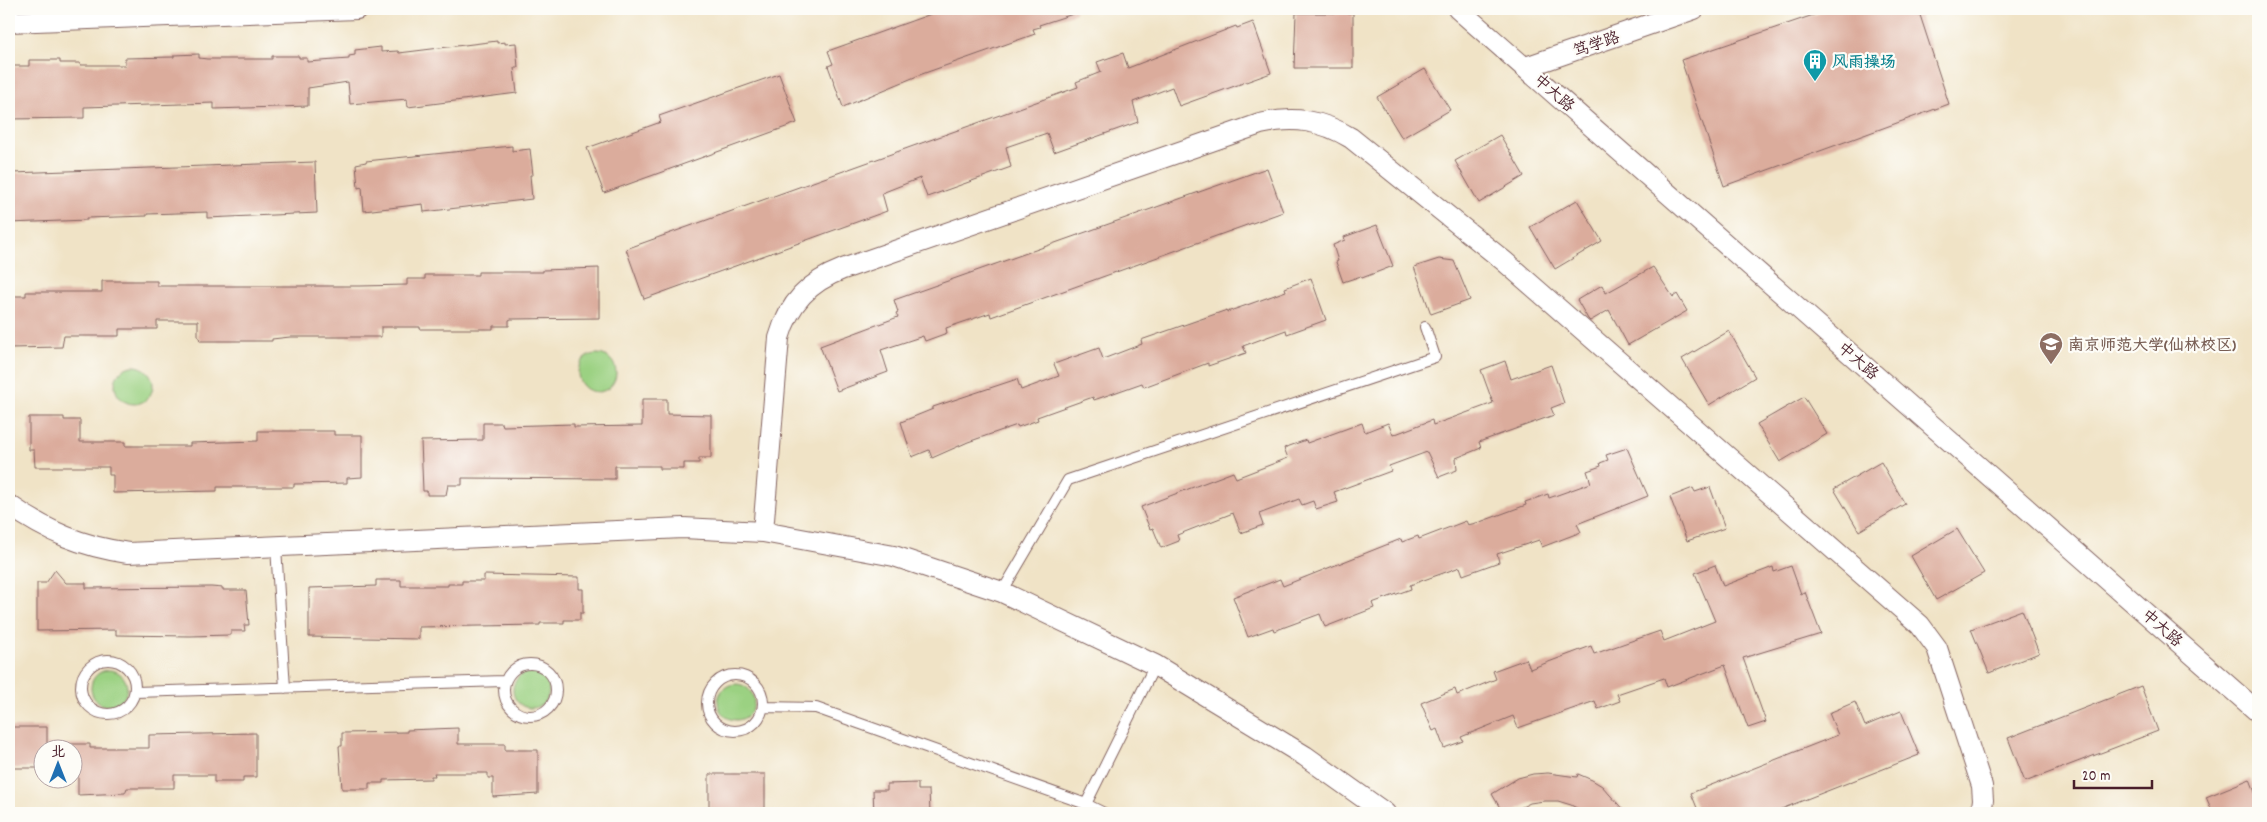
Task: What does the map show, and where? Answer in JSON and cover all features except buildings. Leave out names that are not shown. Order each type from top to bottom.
[{"type":"street","points":[[9,22],[357,9]]},
{"type":"street","name":"中大路","points":[[1458,9],[2258,712]]},
{"type":"street","name":"笃学路","points":[[1526,67],[1694,9]]},
{"type":"street","points":[[763,532],[779,338],[790,308],[812,284],[827,275],[843,269],[1260,124],[1298,119],[1317,122],[1335,128],[1351,138],[1504,260],[1920,625],[1937,648],[1982,786],[1983,800],[1980,813]]},
{"type":"street","points":[[9,505],[46,529],[78,543],[128,553],[683,528],[763,532],[894,556],[1002,592],[1155,665],[1305,756],[1385,813]]},
{"type":"lane","points":[[1002,592],[1068,480],[1435,357],[1425,327]]},
{"type":"lane","points":[[276,547],[284,688]]},
{"type":"lane","points":[[108,660],[126,667],[132,674],[135,692],[132,701],[125,709],[108,715],[98,713],[84,701],[80,692],[84,674],[90,666],[108,660]]},
{"type":"lane","points":[[528,663],[539,664],[554,678],[555,698],[550,707],[541,714],[521,715],[512,710],[506,701],[503,691],[504,681],[510,672],[518,666],[528,663]]},
{"type":"lane","points":[[1086,804],[1155,665]]},
{"type":"lane","points":[[734,674],[753,680],[763,697],[763,706],[760,716],[746,729],[726,730],[711,718],[707,709],[707,699],[710,689],[716,682],[734,674]]},
{"type":"lane","points":[[135,692],[504,681]]},
{"type":"lane","points":[[763,706],[816,708],[1086,804],[1104,813]]},
{"type":"green space","points":[[597,354],[610,360],[616,373],[610,386],[597,392],[584,386],[578,373],[584,360]]},
{"type":"green space","points":[[134,366],[148,371],[153,385],[148,399],[134,404],[120,399],[115,385],[120,371]]},
{"type":"green space","points":[[109,670],[116,671],[122,675],[126,681],[126,695],[122,701],[116,705],[109,706],[102,705],[96,701],[92,695],[91,688],[92,681],[96,675],[102,671]]},
{"type":"green space","points":[[531,672],[538,673],[544,677],[548,683],[548,697],[544,703],[538,707],[531,708],[524,707],[518,703],[514,697],[513,690],[514,683],[518,677],[524,673]]},
{"type":"green space","points":[[736,684],[743,685],[749,689],[753,695],[753,709],[749,715],[743,719],[736,720],[729,719],[723,715],[719,709],[718,702],[719,695],[723,689],[729,685]]},
{"type":"place","name":"风雨操场","points":[[1815,82]]},
{"type":"place","name":"南京师范大学(仙林校区)","points":[[2051,365]]}]
